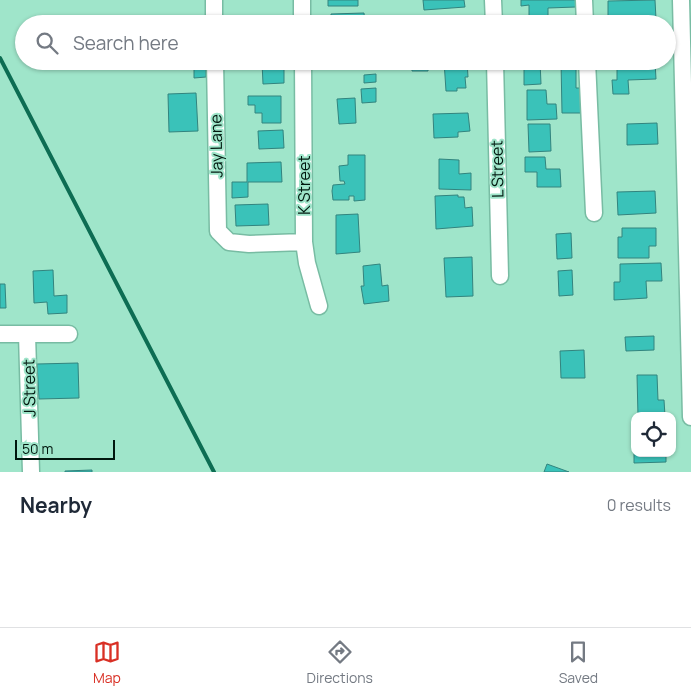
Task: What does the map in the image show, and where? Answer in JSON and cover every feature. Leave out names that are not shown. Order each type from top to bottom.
[{"type":"street","points":[[214,0],[214,15]]},
{"type":"street","points":[[302,0],[302,15]]},
{"type":"street","points":[[493,0],[494,15]]},
{"type":"street","points":[[584,0],[585,15]]},
{"type":"street","points":[[681,0],[691,417]]},
{"type":"street","name":"Jay Lane","points":[[215,70],[218,232],[229,242],[248,244],[304,242]]},
{"type":"street","name":"K Street","points":[[303,70],[304,242],[307,263],[320,306]]},
{"type":"street","name":"L Street","points":[[495,70],[500,276]]},
{"type":"street","points":[[587,70],[594,212]]},
{"type":"street","points":[[0,334],[69,334]]},
{"type":"street","name":"J Street","points":[[27,334],[31,472]]},
{"type":"building","points":[[328,0],[358,0],[358,6],[328,6]]},
{"type":"building","points":[[423,0],[464,0],[465,7],[424,10]]},
{"type":"building","points":[[521,0],[576,0],[576,7],[548,8],[548,15],[529,15],[529,5],[521,6]]},
{"type":"building","points":[[655,0],[656,15],[608,15],[608,1]]},
{"type":"building","points":[[364,13],[364,15],[331,15]]},
{"type":"building","points":[[194,70],[206,70],[206,77],[194,78]]},
{"type":"building","points":[[262,70],[284,70],[284,83],[263,84]]},
{"type":"building","points":[[412,70],[428,70],[428,71]]},
{"type":"building","points":[[445,70],[468,70],[468,77],[465,77],[466,88],[457,88],[457,91],[446,91]]},
{"type":"building","points":[[524,70],[540,70],[541,84],[524,85]]},
{"type":"building","points":[[561,70],[576,70],[576,88],[580,88],[581,113],[562,113]]},
{"type":"building","points":[[617,70],[655,70],[656,79],[628,80],[629,94],[613,94],[612,80],[617,80]]},
{"type":"building","points":[[376,74],[376,82],[364,83],[364,75]]},
{"type":"building","points":[[376,88],[376,102],[362,103],[361,89]]},
{"type":"building","points":[[527,90],[546,90],[547,104],[556,104],[557,119],[527,120]]},
{"type":"building","points":[[196,93],[198,131],[169,132],[168,94]]},
{"type":"building","points":[[248,96],[281,96],[281,123],[262,123],[262,113],[255,113],[255,105],[248,105]]},
{"type":"building","points":[[355,98],[356,123],[339,124],[337,99]]},
{"type":"building","points":[[468,113],[470,131],[458,132],[458,137],[434,138],[433,114]]},
{"type":"building","points":[[657,123],[658,144],[627,145],[627,124]]},
{"type":"building","points":[[528,124],[550,124],[551,151],[529,152]]},
{"type":"building","points":[[283,130],[284,148],[259,149],[258,131]]},
{"type":"building","points":[[348,155],[365,155],[365,200],[354,201],[354,196],[349,196],[349,200],[333,200],[333,185],[345,184],[344,181],[340,181],[339,166],[348,165]]},
{"type":"building","points":[[525,157],[545,157],[546,169],[560,169],[561,187],[537,187],[537,172],[525,172]]},
{"type":"building","points":[[439,159],[459,160],[459,174],[471,173],[471,190],[439,189]]},
{"type":"building","points":[[281,162],[282,182],[248,182],[248,197],[232,198],[232,182],[247,182],[247,163]]},
{"type":"building","points":[[655,191],[656,213],[618,215],[617,192]]},
{"type":"building","points":[[458,195],[458,197],[464,197],[465,208],[472,207],[473,226],[436,229],[435,196]]},
{"type":"building","points":[[268,204],[269,225],[236,226],[235,205]]},
{"type":"building","points":[[358,214],[360,252],[336,254],[336,215]]},
{"type":"building","points":[[622,228],[656,228],[656,246],[649,246],[649,258],[618,258],[618,237],[622,237]]},
{"type":"building","points":[[571,233],[572,258],[557,259],[556,234]]},
{"type":"building","points":[[472,257],[473,296],[446,297],[444,258]]},
{"type":"building","points":[[661,263],[662,281],[646,281],[647,298],[614,300],[614,282],[620,282],[620,264]]},
{"type":"building","points":[[380,264],[382,286],[388,285],[389,301],[364,304],[361,286],[364,286],[363,266]]},
{"type":"building","points":[[53,270],[54,296],[67,295],[67,313],[48,314],[47,302],[34,303],[33,271]]},
{"type":"building","points":[[572,270],[573,295],[559,296],[558,271]]},
{"type":"building","points":[[0,284],[5,284],[6,308],[0,308]]},
{"type":"building","points":[[654,336],[654,350],[626,351],[625,337]]},
{"type":"building","points":[[584,350],[585,378],[561,378],[560,351]]},
{"type":"building","points":[[78,363],[79,398],[39,399],[37,364]]},
{"type":"building","points":[[637,375],[657,375],[658,400],[664,400],[665,412],[638,412]]},
{"type":"building","points":[[634,457],[666,457],[666,462],[634,463]]},
{"type":"building","points":[[547,464],[569,472],[544,472]]},
{"type":"building","points":[[92,470],[92,472],[65,472],[65,471]]},
{"type":"waterway","points":[[0,58],[214,472]]}]
